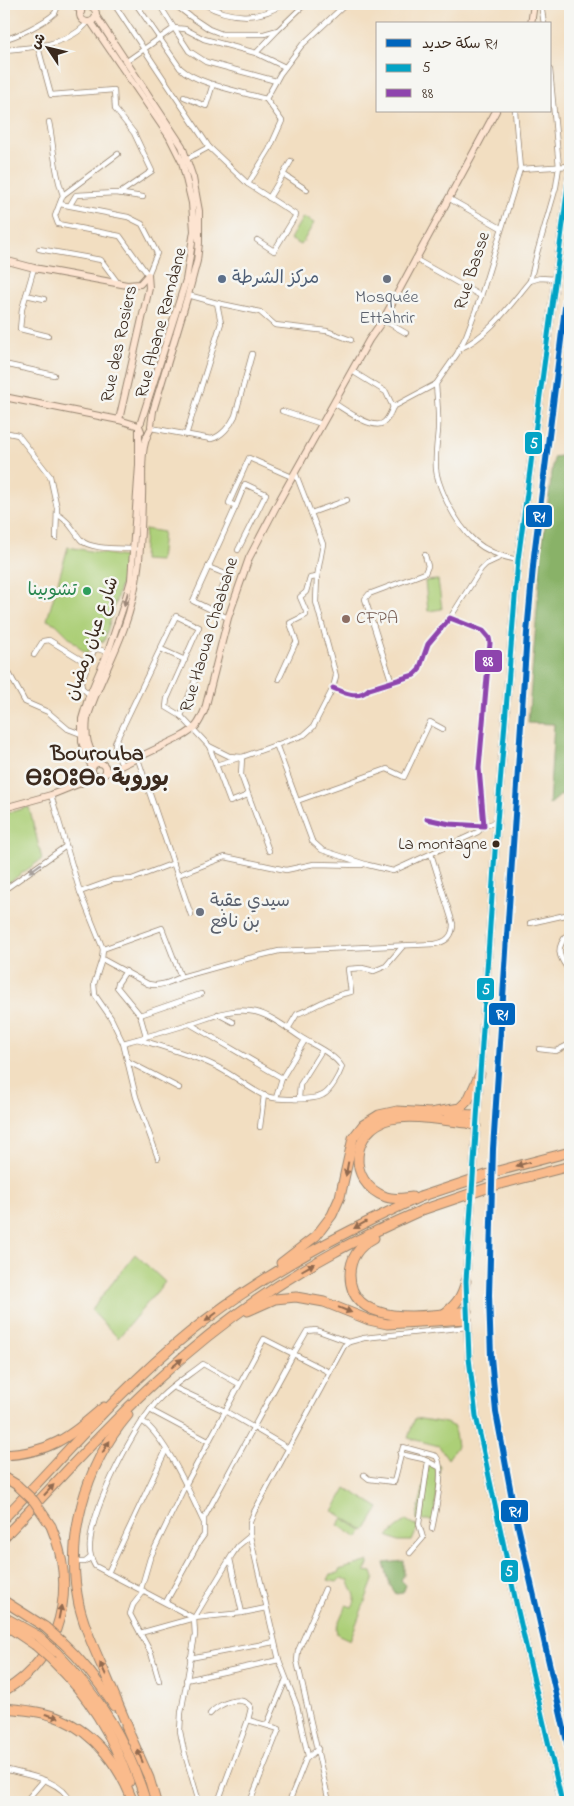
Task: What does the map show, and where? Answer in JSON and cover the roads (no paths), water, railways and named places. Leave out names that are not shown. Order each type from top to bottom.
[{"type":"highway","points":[[430,1113],[455,1110],[464,1104],[468,1100],[480,1074]]},
{"type":"highway","points":[[4,1455],[39,1451],[57,1443],[82,1426],[189,1333],[316,1236],[332,1215],[340,1197],[353,1138],[363,1125],[379,1115],[397,1112],[476,1115]]},
{"type":"highway","points":[[420,1197],[398,1199],[386,1197],[372,1188],[363,1179],[358,1168],[358,1153],[362,1141],[370,1130],[379,1123],[392,1119],[411,1118],[468,1123],[476,1126]]},
{"type":"highway","points":[[230,1302],[295,1260],[368,1220],[420,1197],[498,1171],[570,1152]]},
{"type":"highway","points":[[4,1538],[84,1452],[157,1380],[232,1318],[292,1277],[333,1252],[422,1210],[493,1186],[570,1166]]},
{"type":"highway","points":[[422,1210],[365,1243],[355,1254],[350,1267],[350,1284],[356,1299],[369,1309],[388,1316],[442,1315],[467,1319]]},
{"type":"highway","points":[[442,1315],[454,1307],[462,1295],[466,1281]]},
{"type":"highway","points":[[232,1318],[275,1299],[296,1297],[324,1302],[369,1320],[387,1324],[467,1319]]},
{"type":"highway","points":[[4,1518],[142,1374]]},
{"type":"highway","points":[[156,1802],[149,1778],[88,1632],[80,1606],[75,1579],[75,1562],[77,1525],[84,1495],[93,1472],[103,1452],[124,1420],[157,1380]]},
{"type":"highway","points":[[4,1510],[51,1470]]},
{"type":"highway","points":[[4,1477],[17,1485],[34,1501],[52,1526],[58,1541],[62,1560],[64,1586],[60,1614],[52,1640],[39,1663],[14,1685],[4,1691]]},
{"type":"highway","points":[[4,1601],[45,1627],[80,1658],[100,1684],[129,1730]]},
{"type":"highway","points":[[4,1617],[76,1674],[106,1712],[136,1771],[146,1802]]},
{"type":"highway","points":[[4,1624],[36,1641]]},
{"type":"highway","points":[[54,1657],[73,1680],[102,1722],[129,1781],[133,1802]]},
{"type":"highway","points":[[4,1708],[30,1710],[61,1718],[85,1732],[109,1755],[133,1802]]},
{"type":"main road","points":[[562,1802],[477,1425],[469,1358],[466,1281],[497,822],[518,560],[570,170]]},
{"type":"street","points":[[4,39],[20,35],[54,13],[58,4]]},
{"type":"street","points":[[75,4],[81,12],[82,19],[89,22],[185,160],[209,147]]},
{"type":"street","points":[[114,4],[209,147],[248,184],[296,215],[274,251],[257,240]]},
{"type":"street","points":[[136,4],[186,74],[266,99],[282,121],[269,150],[248,184]]},
{"type":"street","points":[[159,4],[189,51],[206,62],[276,81]]},
{"type":"street","points":[[174,4],[191,18],[209,29],[222,34],[264,34],[278,30]]},
{"type":"street","points":[[204,4],[225,14],[238,16],[266,12],[282,4]]},
{"type":"street","points":[[256,53],[305,4]]},
{"type":"street","points":[[266,99],[285,67],[302,45],[346,4]]},
{"type":"street","points":[[531,22],[534,4]]},
{"type":"street","points":[[541,4],[544,22]]},
{"type":"street","points":[[4,50],[38,47],[76,34],[89,22],[96,10],[87,5],[81,12]]},
{"type":"street","name":"Rue Abane Ramdane","points":[[96,10],[172,130],[195,187],[199,226],[196,261],[188,295],[158,393],[150,428]]},
{"type":"street","points":[[127,61],[174,28],[185,29],[204,39],[256,53],[285,67]]},
{"type":"street","points":[[38,47],[51,95],[114,90],[115,110],[134,133],[152,171],[120,193]]},
{"type":"street","points":[[184,97],[206,106],[214,84]]},
{"type":"street","points":[[459,349],[480,338],[530,281],[556,186],[559,167],[552,92]]},
{"type":"street","name":"Rue Haoua Chaabane","points":[[4,808],[51,795],[138,759],[193,731],[200,722],[228,618],[249,558],[495,112]]},
{"type":"street","name":"Rue Basse","points":[[334,403],[374,425],[378,425],[385,421],[394,407],[436,384],[459,349],[481,296],[520,170],[515,112]]},
{"type":"street","points":[[49,122],[57,180],[63,195]]},
{"type":"street","points":[[118,154],[63,195],[55,216],[58,224],[120,236],[148,275]]},
{"type":"street","name":"شارع عبان رمضان","points":[[137,549],[140,426],[148,406],[186,280],[192,248],[194,224],[185,160]]},
{"type":"street","points":[[269,198],[291,161]]},
{"type":"street","points":[[520,170],[570,166]]},
{"type":"street","points":[[283,174],[307,190]]},
{"type":"street","points":[[70,205],[76,195],[120,193],[143,197]]},
{"type":"street","points":[[448,198],[501,228]]},
{"type":"street","points":[[4,260],[34,268],[118,283],[140,284],[148,275],[157,253],[142,224],[128,218],[60,204]]},
{"type":"street","points":[[39,249],[101,260],[118,283]]},
{"type":"street","points":[[415,259],[481,296]]},
{"type":"street","points":[[34,268],[22,309],[20,329],[48,336]]},
{"type":"street","name":"Rue des Rosiers","points":[[118,420],[149,288],[148,275]]},
{"type":"street","points":[[530,281],[540,278],[556,280]]},
{"type":"street","points":[[26,295],[44,299]]},
{"type":"street","points":[[188,295],[260,312],[275,325],[327,331],[351,340]]},
{"type":"street","points":[[186,435],[221,323],[217,303]]},
{"type":"street","points":[[382,320],[406,333]]},
{"type":"street","points":[[4,397],[118,420],[140,426],[142,432],[145,433],[150,428],[215,438],[230,425],[235,416],[252,354]]},
{"type":"street","points":[[4,364],[54,375]]},
{"type":"street","points":[[352,371],[386,392],[394,407]]},
{"type":"street","points":[[436,384],[438,420],[436,471],[453,514],[468,536],[477,544],[501,557],[518,560]]},
{"type":"street","points":[[282,411],[322,424]]},
{"type":"street","name":"شارع عبان رمضان","points":[[101,764],[88,748],[86,727],[111,653],[137,549],[143,457],[145,442],[150,428]]},
{"type":"street","points":[[4,432],[18,435],[46,469],[52,484],[57,514],[56,538]]},
{"type":"street","points":[[216,765],[310,732],[333,688],[336,676],[316,602],[317,577],[323,544],[294,474],[248,458],[229,503],[236,506]]},
{"type":"street","points":[[228,618],[193,601],[245,484],[266,494],[238,550]]},
{"type":"street","points":[[311,513],[347,500]]},
{"type":"street","points":[[57,514],[69,522],[81,540],[90,546],[137,549]]},
{"type":"street","points":[[392,683],[364,599],[368,594],[425,573],[428,566],[424,555]]},
{"type":"street","points":[[333,688],[355,695],[414,675],[419,670],[428,644],[450,618],[481,569],[486,564],[501,557]]},
{"type":"street","points":[[208,567],[228,575],[221,591]]},
{"type":"street","points":[[279,679],[295,644],[298,643],[290,623],[306,615],[300,597],[306,592],[310,578],[317,577]]},
{"type":"street","points":[[87,781],[95,764],[119,767],[115,743],[176,616],[199,627],[167,699],[166,707],[181,716],[209,746],[222,754],[242,756]]},
{"type":"street","points":[[276,744],[312,841],[318,848],[368,866],[393,871],[478,832],[484,826],[479,768],[489,638],[483,631],[450,618]]},
{"type":"street","points":[[34,655],[42,643],[47,640],[88,664]]},
{"type":"street","points":[[90,695],[82,688],[81,683],[95,649],[111,653]]},
{"type":"street","points":[[161,649],[185,660]]},
{"type":"street","name":"شارع عبان رمضان","points":[[92,770],[84,749],[81,734],[84,711],[111,653]]},
{"type":"street","points":[[181,716],[204,657]]},
{"type":"street","points":[[4,664],[25,702],[48,712],[68,729],[81,734]]},
{"type":"street","points":[[298,801],[387,769],[404,777],[430,722],[443,729]]},
{"type":"street","points":[[209,746],[230,802],[248,795]]},
{"type":"street","points":[[242,756],[241,775],[268,851]]},
{"type":"street","points":[[138,759],[192,915]]},
{"type":"street","points":[[92,770],[101,775],[105,769],[101,764]]},
{"type":"street","points":[[51,795],[80,892],[102,949],[102,959],[95,979],[95,996],[111,1018],[123,1043],[136,1097],[158,1158]]},
{"type":"street","points":[[427,818],[450,824],[484,826],[497,822]]},
{"type":"street","points":[[4,890],[66,846]]},
{"type":"street","points":[[102,959],[154,986],[279,951],[403,946],[443,942],[452,934],[453,924],[431,854]]},
{"type":"street","points":[[178,875],[225,857],[286,870],[314,864],[368,866]]},
{"type":"street","points":[[80,892],[113,880],[132,879],[174,864]]},
{"type":"street","points":[[530,923],[570,914]]},
{"type":"street","points":[[102,949],[162,928],[181,977]]},
{"type":"street","points":[[570,931],[561,944],[559,954],[570,972]]},
{"type":"street","points":[[288,1029],[297,1014],[314,1007],[336,994],[351,992],[348,970],[362,968],[374,971],[386,966],[403,946]]},
{"type":"street","points":[[126,971],[117,987],[140,1015],[146,1036]]},
{"type":"street","points":[[140,1015],[201,994]]},
{"type":"street","points":[[123,1043],[218,1014],[242,1010],[268,1016],[322,1050],[342,1066],[328,1092],[324,1095],[318,1097],[276,1098],[264,1095],[231,1074],[192,1056],[137,1039]]},
{"type":"street","points":[[218,1014],[233,1022]]},
{"type":"street","points":[[190,1024],[282,1078]]},
{"type":"street","points":[[276,1098],[282,1078],[305,1040]]},
{"type":"street","points":[[538,1049],[556,1051],[570,1044]]},
{"type":"street","points":[[299,1098],[300,1085],[322,1050]]},
{"type":"street","points":[[129,1062],[178,1088]]},
{"type":"street","points":[[229,1082],[231,1074]]},
{"type":"street","points":[[260,1127],[264,1095]]},
{"type":"street","points":[[289,1802],[308,1756],[301,1720],[274,1642],[250,1536],[250,1522],[344,1346],[349,1342],[364,1338],[467,1319]]},
{"type":"street","points":[[166,1602],[198,1542],[204,1535],[204,1518],[293,1354],[308,1331],[316,1330],[349,1342]]},
{"type":"street","points":[[159,1681],[150,1653],[130,1614],[142,1590],[150,1558],[224,1411],[264,1339],[329,1372]]},
{"type":"street","points":[[194,1618],[95,1566],[90,1558],[90,1544],[97,1515],[122,1457],[142,1421],[161,1397],[203,1364],[239,1384]]},
{"type":"street","points":[[173,1387],[224,1411],[288,1448]]},
{"type":"street","points":[[150,1410],[208,1441]]},
{"type":"street","points":[[142,1421],[156,1432],[186,1484],[205,1525]]},
{"type":"street","points":[[364,1475],[369,1479],[394,1482],[403,1447],[436,1456],[439,1460],[441,1477],[432,1529]]},
{"type":"street","points":[[108,1572],[166,1450]]},
{"type":"street","points":[[400,1454],[428,1461],[439,1468]]},
{"type":"street","points":[[410,1553],[423,1538],[419,1524],[428,1461]]},
{"type":"street","points":[[199,1802],[180,1731],[180,1713],[195,1635],[194,1618],[238,1546],[250,1536]]},
{"type":"street","points":[[75,1562],[85,1562],[90,1558]]},
{"type":"street","points":[[230,1559],[242,1613]]},
{"type":"street","points":[[325,1589],[297,1656],[329,1802]]},
{"type":"street","points":[[140,1633],[194,1618],[242,1613],[266,1608]]},
{"type":"street","points":[[190,1658],[274,1642]]},
{"type":"street","points":[[186,1680],[279,1660]]},
{"type":"street","points":[[267,1725],[286,1679]]},
{"type":"street","points":[[279,1697],[291,1691]]},
{"type":"street","points":[[210,1714],[219,1705],[237,1701],[250,1705],[251,1708],[218,1802]]},
{"type":"street","points":[[248,1720],[279,1729],[250,1802]]},
{"type":"street","points":[[308,1756],[318,1750]]},
{"type":"street","points":[[4,1769],[43,1780],[61,1788],[71,1802]]},
{"type":"street","points":[[26,1802],[43,1780]]},
{"type":"railway","points":[[570,268],[534,556],[527,633],[493,1149],[489,1295],[491,1357],[496,1412],[513,1504],[570,1755]]},
{"type":"rail line","name":"R1","points":[[570,268],[534,556],[527,633],[493,1149],[489,1295],[491,1357],[496,1412],[513,1504],[570,1755]]},
{"type":"place","name":"مركز الشرطة","points":[[222,279]]},
{"type":"place","name":"Mosquée Ettahrir","points":[[387,279]]},
{"type":"place","name":"تشوبينا","points":[[87,591]]},
{"type":"place","name":"CFPA","points":[[346,619]]},
{"type":"place","name":"La montagne","points":[[496,844]]},
{"type":"place","name":"سيدي عقبة بن نافع","points":[[200,912]]},
{"type":"district","name":"Bourouba ⴱⵓⵔⵓⴱⴰ بوروبة","points":[[97,768]]}]
